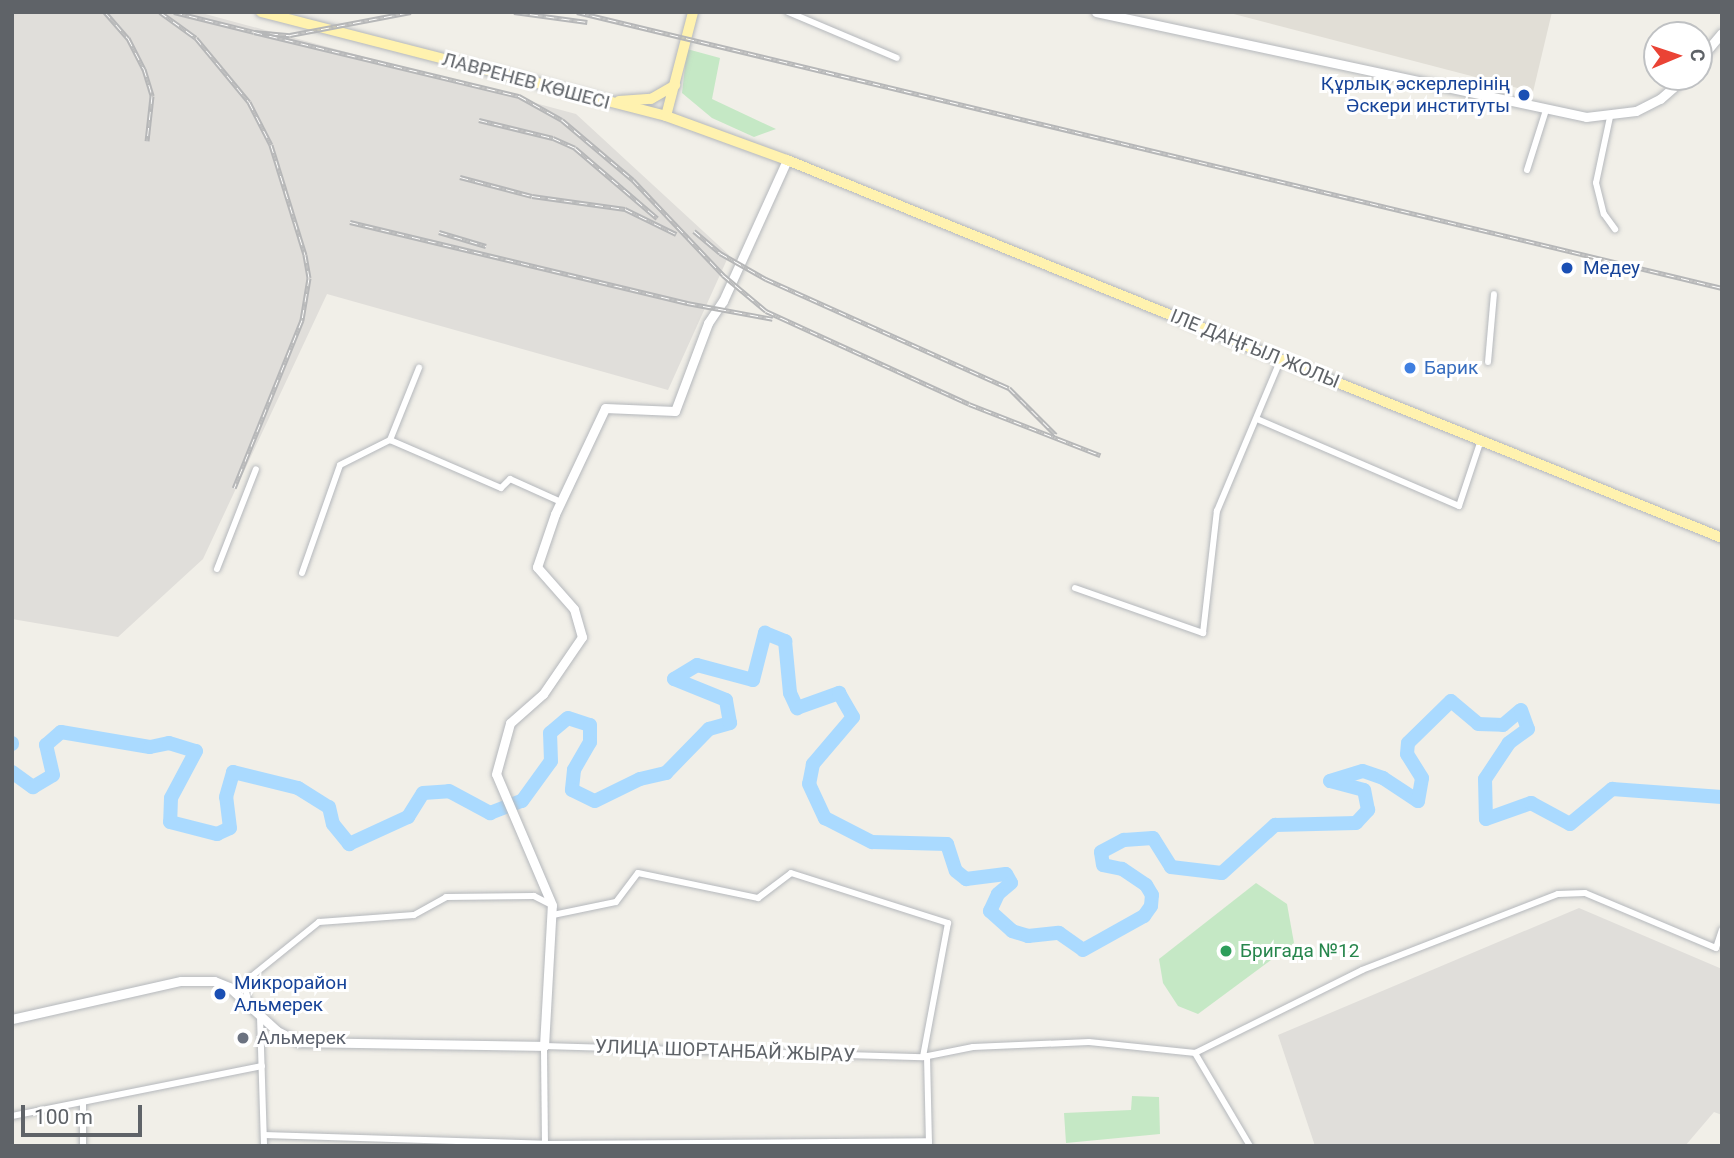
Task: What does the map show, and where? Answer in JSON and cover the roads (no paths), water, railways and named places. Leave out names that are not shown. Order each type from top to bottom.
[{"type":"main road","name":"ЛАВРЕНЕВ КӨШЕСІ","points":[[261,12],[666,116],[788,160]]},
{"type":"main road","points":[[666,116],[693,12]]},
{"type":"main road","points":[[604,101],[651,99],[675,85]]},
{"type":"main road","name":"ІЛЕ ДАҢҒЫЛ ЖОЛЫ","points":[[788,160],[1722,538]]},
{"type":"street","points":[[788,12],[897,58]]},
{"type":"street","points":[[1096,12],[1546,110],[1610,117],[1650,105],[1668,91]]},
{"type":"street","points":[[1527,170],[1546,110]]},
{"type":"street","points":[[1610,117],[1596,183],[1604,214],[1615,229]]},
{"type":"street","points":[[545,1145],[544,1046],[553,910],[509,812],[496,774],[510,723],[543,694],[582,637],[574,609],[537,566],[561,502],[605,408],[675,411],[708,323],[723,301],[788,160]]},
{"type":"street","points":[[1488,362],[1494,294]]},
{"type":"street","points":[[1075,588],[1203,634],[1217,511],[1281,359]]},
{"type":"street","points":[[302,573],[340,465],[390,440],[419,368]]},
{"type":"street","points":[[1257,418],[1459,506],[1481,440]]},
{"type":"street","points":[[390,440],[501,488],[510,478],[561,502]]},
{"type":"street","points":[[217,569],[256,469]]},
{"type":"street","points":[[250,1007],[246,991],[252,976],[318,922],[414,915],[446,897],[534,896],[553,910],[616,902],[638,873],[758,898],[791,873],[948,923],[925,1056],[929,1143],[545,1145],[264,1135]]},
{"type":"street","points":[[1250,1146],[1195,1053],[1362,970],[1558,894],[1585,892],[1716,948],[1722,930]]},
{"type":"street","name":"УЛИЦА ШОРТАНБАЙ ЖЫРАУ","points":[[12,1018],[181,981],[222,984],[260,1017],[299,1042],[925,1056],[973,1047],[1088,1042],[1195,1053]]},
{"type":"street","points":[[260,1017],[264,1146]]},
{"type":"street","points":[[12,1116],[262,1066]]},
{"type":"street","points":[[83,1102],[83,1146]]},
{"type":"waterway","points":[[12,772],[33,787],[53,775],[46,745],[61,732],[150,747],[169,743],[196,751],[171,798],[170,822],[217,834],[230,828],[226,797],[233,772],[298,788],[329,807],[333,824],[349,844],[408,817],[423,793],[449,791],[490,813],[522,801],[551,761],[550,733],[568,718],[590,725],[590,742],[574,770],[572,790],[595,801],[640,779],[666,773],[709,729],[730,723],[726,700],[674,679],[697,665],[753,680],[765,633],[785,641],[790,693],[797,708],[839,693],[853,717],[813,764],[809,784],[825,818],[872,842],[947,844],[956,871],[966,879],[1006,874],[1011,883],[998,894],[990,911],[1012,931],[1028,936],[1059,933],[1083,950],[1144,916],[1151,906],[1152,895],[1146,885],[1122,869],[1103,865],[1101,852],[1124,840],[1153,838],[1171,867],[1222,873],[1275,825],[1356,823],[1368,810],[1364,790],[1330,781],[1363,771],[1383,778],[1418,801],[1422,778],[1407,754],[1408,743],[1451,701],[1478,724],[1503,725],[1521,710],[1528,729],[1509,743],[1485,779],[1486,819],[1531,803],[1570,824],[1612,789],[1722,797]]},
{"type":"railway","points":[[105,12],[128,38],[144,69],[152,96],[147,141]]},
{"type":"railway","points":[[160,12],[196,38],[249,102],[271,145],[305,255],[309,278],[302,320],[234,488]]},
{"type":"railway","points":[[174,12],[254,32],[290,35],[411,12]]},
{"type":"railway","points":[[514,12],[587,22]]},
{"type":"railway","points":[[577,12],[1722,288]]},
{"type":"railway","points":[[254,32],[519,96],[562,120],[633,180],[723,275],[766,311],[969,404],[1100,455]]},
{"type":"railway","points":[[479,120],[553,138],[575,148],[657,218]]},
{"type":"railway","points":[[460,177],[532,196],[625,209],[676,234]]},
{"type":"railway","points":[[350,222],[687,303],[773,319]]},
{"type":"railway","points":[[694,231],[720,253],[766,279],[1009,388],[1056,435]]},
{"type":"railway","points":[[439,232],[486,246]]},
{"type":"place","name":"Құрлық әскерлерінің Әскери институты","points":[[1524,95]]},
{"type":"place","name":"Медеу","points":[[1567,268]]},
{"type":"place","name":"Барик","points":[[1410,368]]},
{"type":"place","name":"Бригада №12","points":[[1226,951]]},
{"type":"place","name":"Микрорайон Альмерек","points":[[220,994]]},
{"type":"place","name":"Альмерек","points":[[243,1038]]}]
